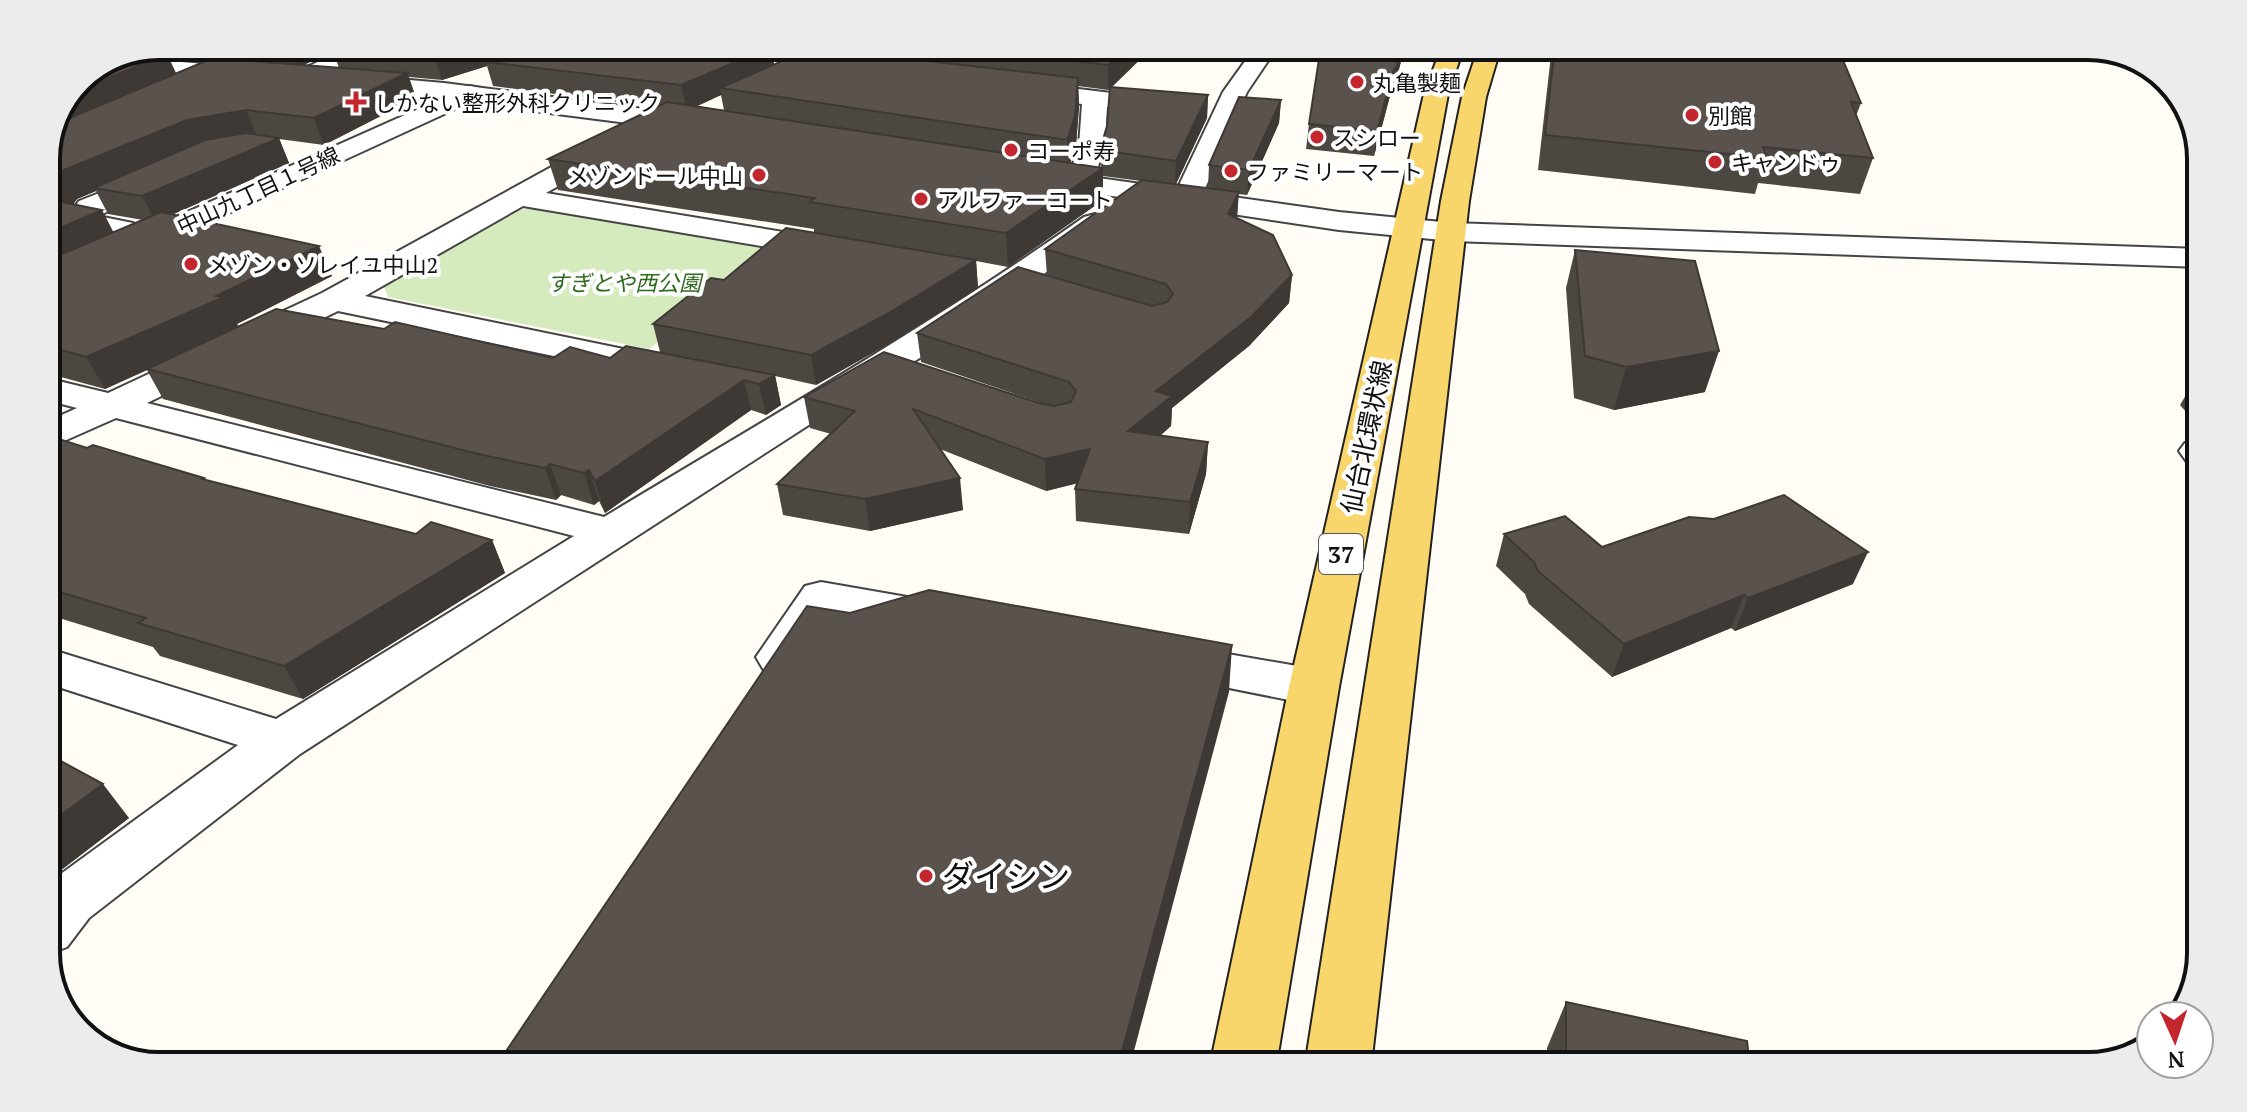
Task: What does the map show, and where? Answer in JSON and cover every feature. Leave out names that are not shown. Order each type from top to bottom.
[{"type":"main road","name":"仙台北環状線","points":[[1246,1052],[1314,687],[1436,94],[1448,60]]},
{"type":"main road","name":"仙台北環状線","points":[[1340,1052],[1418,455],[1474,97],[1486,60]]},
{"type":"street","points":[[300,79],[340,60]]},
{"type":"street","points":[[787,60],[817,63],[838,60]]},
{"type":"street","points":[[1186,200],[1235,92],[1257,60]]},
{"type":"street","points":[[774,83],[817,63]]},
{"type":"street","points":[[130,65],[457,92],[675,120],[719,118]]},
{"type":"street","points":[[174,92],[220,72]]},
{"type":"street","points":[[457,92],[496,74]]},
{"type":"street","points":[[997,86],[1128,102]]},
{"type":"street","name":"中山九丁目１号線","points":[[60,281],[332,157],[457,92]]},
{"type":"street","points":[[1080,184],[1092,146],[1095,98]]},
{"type":"street","points":[[60,430],[334,300],[519,197],[675,120]]},
{"type":"street","points":[[287,151],[332,157]]},
{"type":"street","points":[[160,235],[80,221],[89,207],[183,167]]},
{"type":"street","points":[[1017,174],[1186,200],[1452,232],[2187,258]]},
{"type":"street","points":[[60,906],[282,740],[822,400],[1031,285],[1136,193]]},
{"type":"street","points":[[519,197],[861,254]]},
{"type":"street","points":[[970,273],[1031,285]]},
{"type":"street","points":[[334,300],[700,375]]},
{"type":"street","points":[[888,366],[930,380]]},
{"type":"street","points":[[776,391],[822,400]]},
{"type":"street","points":[[60,392],[610,532]]},
{"type":"street","points":[[750,701],[821,597],[976,625]]},
{"type":"street","points":[[1130,654],[1314,687]]},
{"type":"street","points":[[60,669],[282,740]]},
{"type":"green space","name":"すぎとや西公園","points":[[550,206],[775,249],[649,349],[388,297],[384,287],[520,210]]},
{"type":"building","points":[[208,60],[407,73],[314,118],[246,110],[187,120],[60,172],[63,134],[69,118]]},
{"type":"building","points":[[493,60],[740,60],[681,85],[486,62]]},
{"type":"building","points":[[784,60],[918,60],[1078,78],[1075,116],[1067,140],[720,88]]},
{"type":"building","points":[[1063,60],[1114,60],[1108,65]]},
{"type":"building","points":[[1319,60],[1398,60],[1377,131],[1309,124]]},
{"type":"building","name":"別館","points":[[1553,60],[1843,60],[1861,103],[1851,102],[1873,158],[1763,147],[1767,158],[1545,135]]},
{"type":"building","points":[[150,61],[97,82],[121,68]]},
{"type":"building","points":[[1110,87],[1208,95],[1176,161],[1100,150],[1107,126]]},
{"type":"building","points":[[1239,97],[1281,100],[1249,170],[1209,165]]},
{"type":"building","points":[[667,102],[1103,168],[1006,233],[809,202],[815,198],[548,159]]},
{"type":"building","points":[[246,133],[279,138],[142,196],[94,188],[205,140]]},
{"type":"building","points":[[1142,180],[1239,192],[1228,214],[1273,235],[1292,275],[1251,317],[1156,391],[1172,396],[1128,431],[1208,442],[1190,502],[1075,489],[1090,449],[1045,459],[913,409],[960,478],[865,499],[777,484],[855,411],[804,397],[884,352],[1039,403],[1054,406],[1071,402],[1076,391],[1069,382],[917,333],[1018,267],[1152,306],[1167,302],[1173,294],[1166,284],[1045,249]]},
{"type":"building","points":[[60,202],[102,210],[60,228]]},
{"type":"building","points":[[161,212],[319,246],[216,296],[224,297],[86,357],[60,350],[60,255]]},
{"type":"building","points":[[786,228],[976,260],[811,355],[653,324],[711,278],[724,280]]},
{"type":"building","points":[[1575,250],[1695,261],[1719,351],[1626,367],[1585,356]]},
{"type":"building","points":[[276,309],[384,329],[395,322],[553,358],[570,347],[610,358],[626,346],[775,375],[759,384],[744,380],[595,481],[589,470],[584,473],[550,464],[545,468],[478,454],[147,369]]},
{"type":"building","points":[[60,439],[87,448],[93,445],[202,479],[416,534],[431,522],[492,540],[284,666],[138,623],[146,618],[60,592]]},
{"type":"building","points":[[1784,495],[1868,552],[1748,598],[1744,595],[1624,644],[1538,571],[1534,562],[1504,534],[1565,516],[1602,547],[1689,517],[1714,519]]},
{"type":"building","name":"ダイシン","points":[[929,590],[1232,645],[1122,1052],[505,1052],[807,606],[850,613]]},
{"type":"building","points":[[60,761],[103,784],[60,816]]},
{"type":"building","points":[[1566,1002],[1747,1041],[1748,1052],[1566,1052]]},
{"type":"place","name":"丸亀製麺","points":[[1357,82]]},
{"type":"place","name":"しかない整形外科クリニック","points":[[356,102]]},
{"type":"place","name":"別館","points":[[1692,115]]},
{"type":"place","name":"スシロー","points":[[1317,137]]},
{"type":"place","name":"コーポ寿","points":[[1011,150]]},
{"type":"place","name":"キャンドゥ","points":[[1715,162]]},
{"type":"place","name":"ファミリーマート","points":[[1231,171]]},
{"type":"place","name":"メゾンドール中山","points":[[759,175]]},
{"type":"place","name":"アルファーコート","points":[[921,199]]},
{"type":"place","name":"メゾン・ソレイユ中山2","points":[[191,264]]},
{"type":"place","name":"ダイシン","points":[[926,876]]}]
